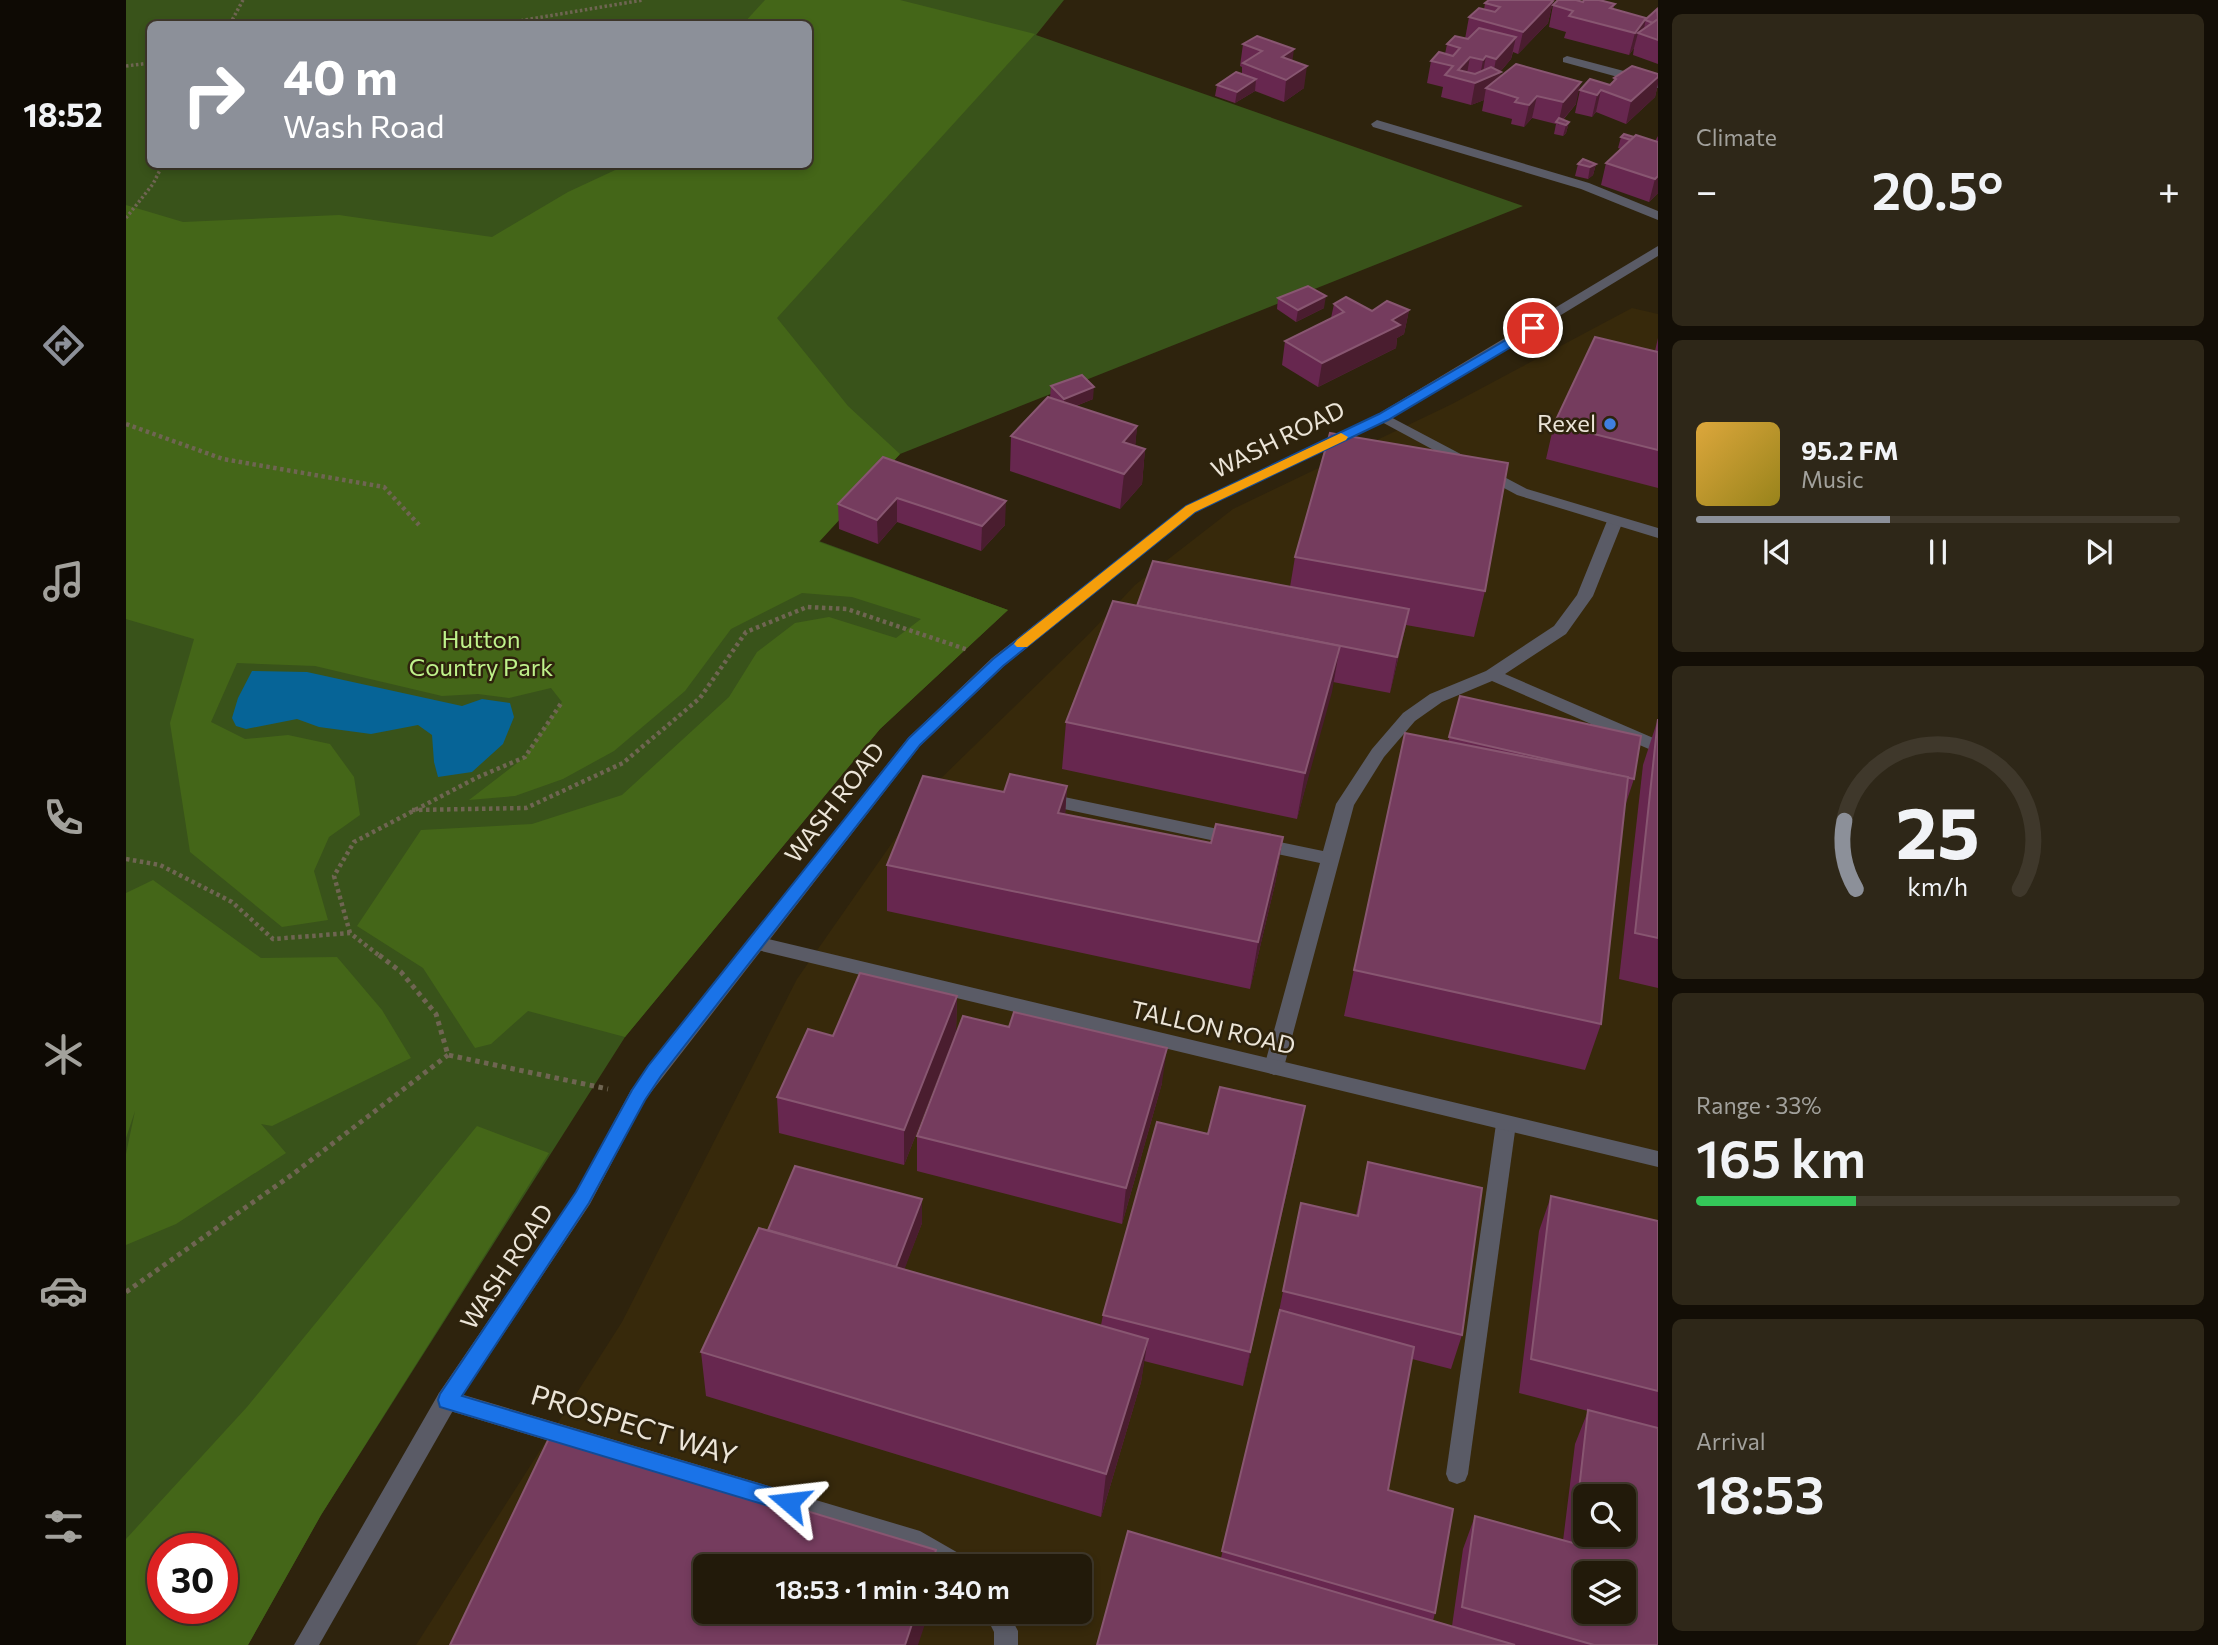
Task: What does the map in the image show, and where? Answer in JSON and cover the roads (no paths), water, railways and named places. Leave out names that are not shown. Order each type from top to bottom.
[{"type":"street","points":[[1567,60],[1658,83]]},
{"type":"street","points":[[1377,124],[1585,186],[1658,216]]},
{"type":"street","name":"WASH ROAD","points":[[306,1645],[447,1400],[583,1198],[638,1095],[914,742],[998,663],[1191,509],[1383,417],[1658,250]]},
{"type":"street","points":[[1383,417],[1522,492],[1658,533]]},
{"type":"street","points":[[1274,1067],[1345,804],[1378,753],[1409,718],[1436,698],[1492,675],[1560,629],[1585,596],[1615,521]]},
{"type":"street","points":[[1492,675],[1658,747]]},
{"type":"street","points":[[1026,795],[1330,859]]},
{"type":"street","name":"TALLON ROAD","points":[[756,943],[1506,1124],[1658,1158]]},
{"type":"street","points":[[1457,1474],[1506,1124]]},
{"type":"street","name":"PROSPECT WAY","points":[[447,1400],[920,1542],[940,1554]]},
{"type":"street","points":[[1002,1624],[1006,1631],[1006,1645]]},
{"type":"water","points":[[252,671],[307,672],[462,706],[482,699],[510,703],[514,717],[503,744],[472,772],[438,777],[432,735],[418,725],[371,734],[319,727],[297,719],[246,729],[236,726],[232,718],[238,698]]},
{"type":"place","name":"Rexel","points":[[1610,424]]},
{"type":"park label","name":"Hutton Country Park","points":[[481,654]]}]
